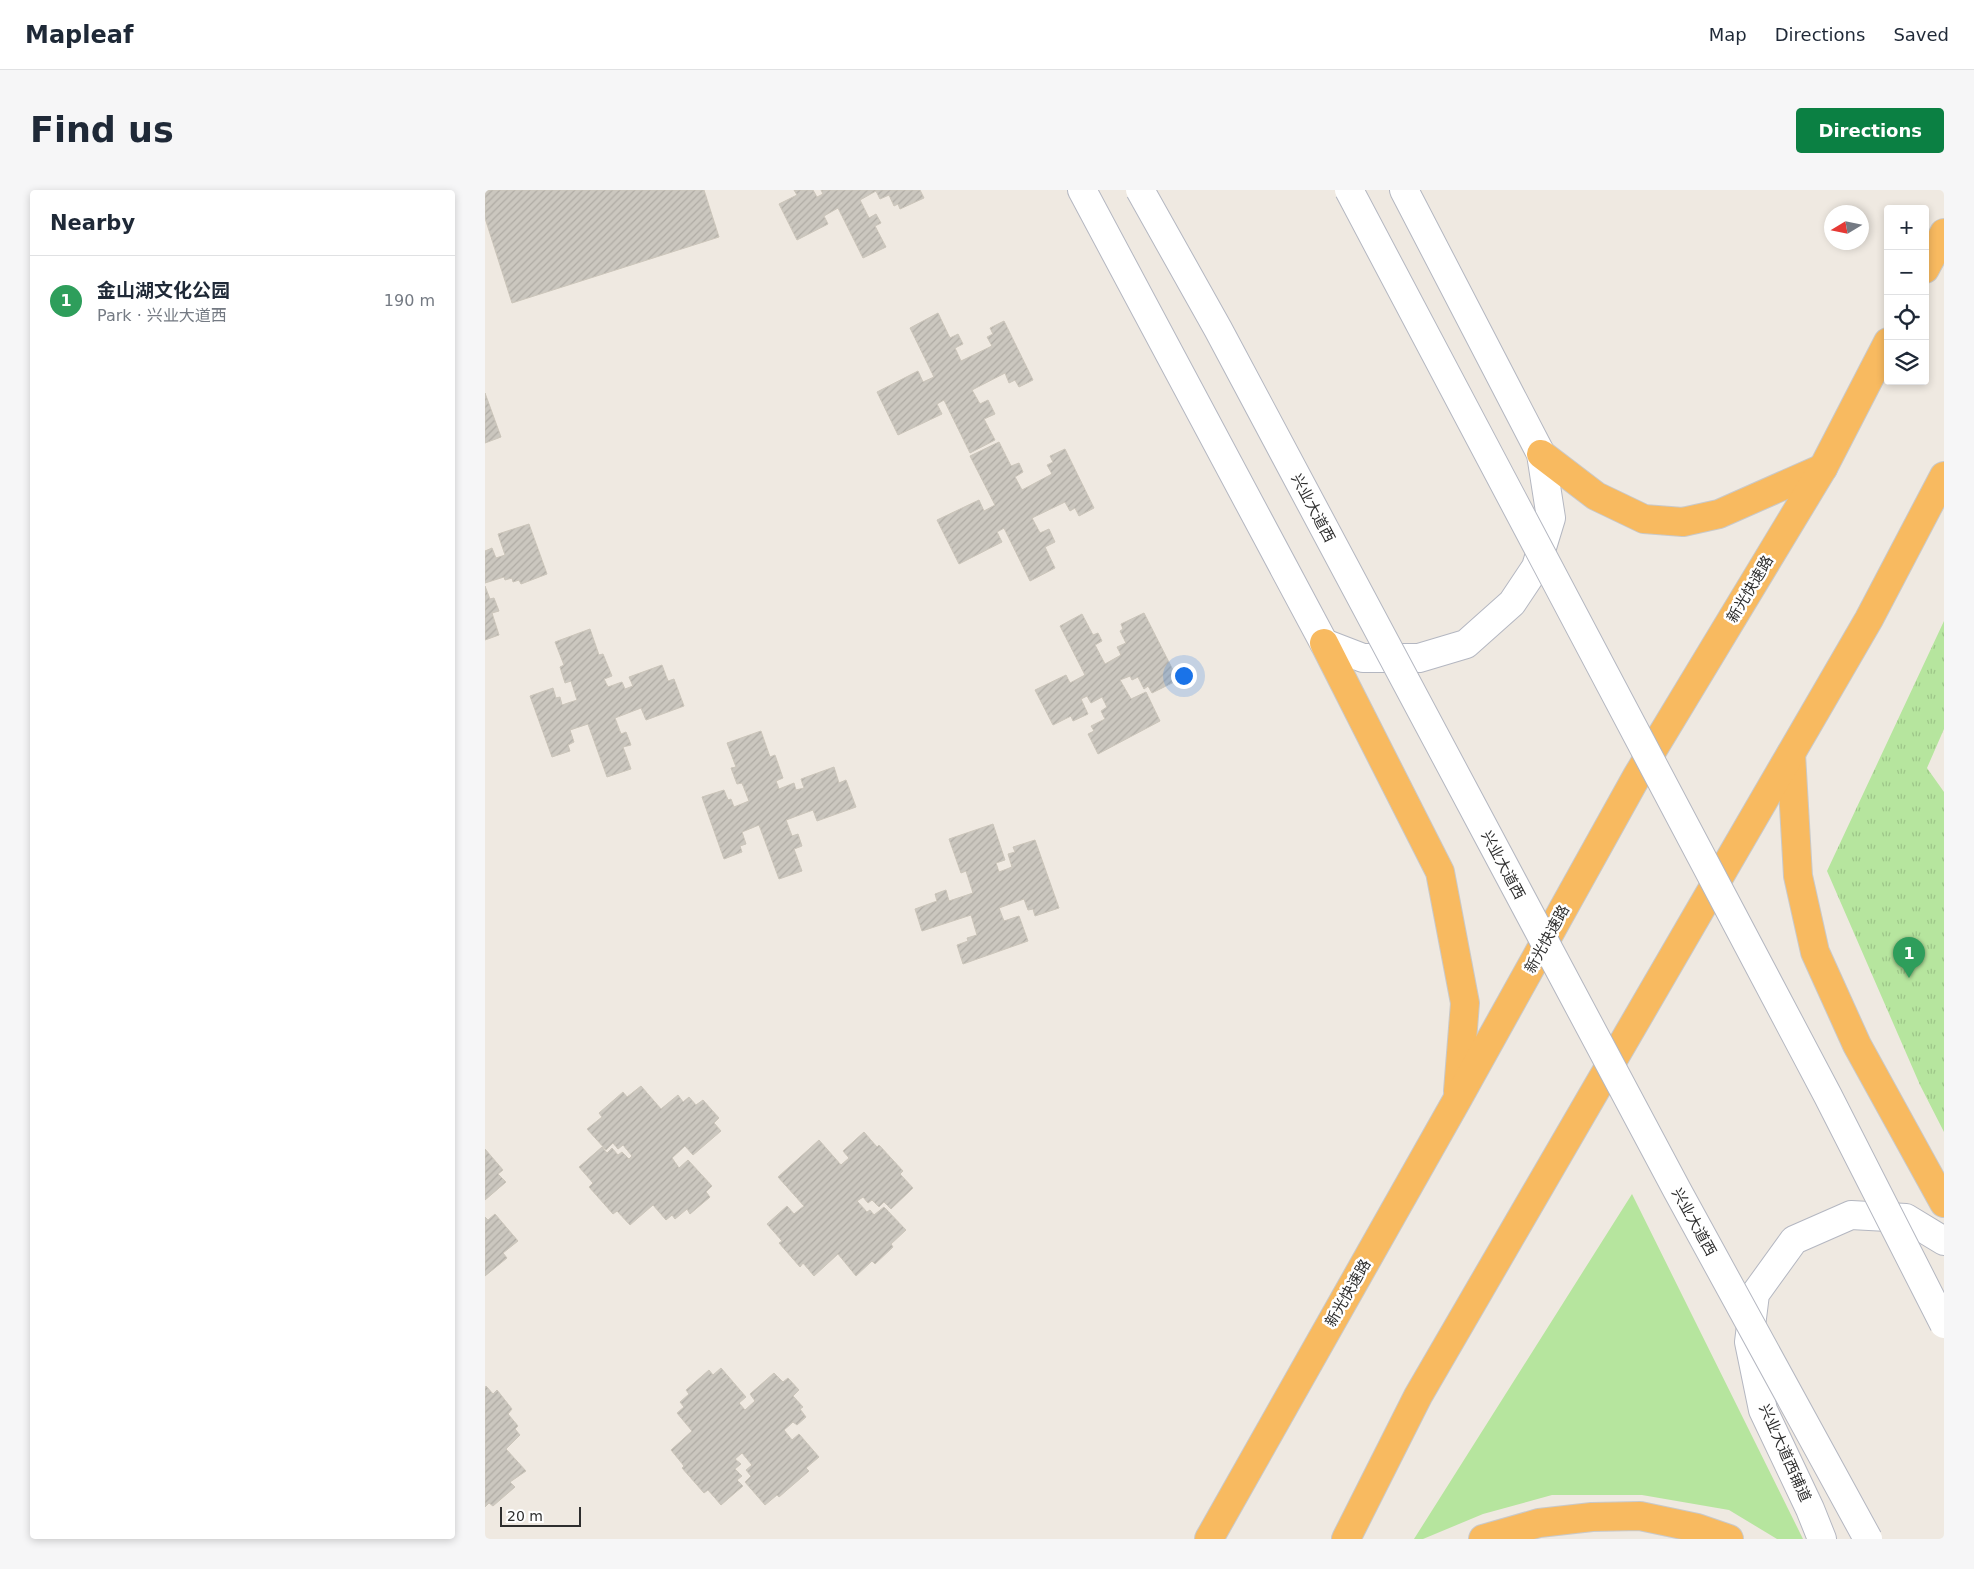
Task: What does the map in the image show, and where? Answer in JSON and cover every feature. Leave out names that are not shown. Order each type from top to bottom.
[{"type":"highway","points":[[1929,261],[1944,233]]},
{"type":"highway","name":"新光快速路","points":[[1209,1539],[1457,1100],[1637,776],[1823,468],[1884,350]]},
{"type":"highway","points":[[1541,454],[1596,496],[1644,519],[1683,522],[1719,514],[1823,468]]},
{"type":"highway","points":[[1346,1539],[1418,1396],[1869,620],[1944,476]]},
{"type":"highway","points":[[1324,644],[1441,872],[1465,1003],[1457,1100]]},
{"type":"highway","points":[[1791,754],[1798,876],[1815,952],[1857,1046],[1944,1203]]},
{"type":"highway","points":[[1483,1539],[1539,1522],[1592,1517],[1640,1516],[1697,1528],[1729,1539]]},
{"type":"street","points":[[1082,190],[1324,644],[1363,658],[1419,658],[1467,644],[1512,603],[1536,567],[1551,518],[1541,454],[1404,190]]},
{"type":"street","name":"兴业大道西","points":[[1140,190],[1218,329],[1672,1181],[1868,1539]]},
{"type":"street","points":[[1349,190],[1828,1096],[1944,1324]]},
{"type":"street","name":"兴业大道西铺道","points":[[1822,1539],[1810,1509],[1763,1410],[1749,1342],[1755,1294],[1794,1240],[1851,1215],[1905,1218],[1944,1241]]},
{"type":"green space","points":[[1944,621],[1944,729],[1927,768],[1944,792],[1944,1132],[1920,1085],[1827,871]]},
{"type":"green space","points":[[1632,1194],[1803,1539],[1777,1539],[1729,1510],[1642,1495],[1552,1495],[1483,1514],[1423,1539],[1414,1539]]},
{"type":"building","points":[[485,190],[704,190],[719,237],[512,303],[485,218]]},
{"type":"building","points":[[794,190],[813,190],[817,197],[823,194],[821,190],[920,190],[924,198],[900,209],[898,204],[894,206],[889,195],[880,199],[876,191],[860,200],[869,218],[876,214],[881,223],[875,226],[886,247],[863,258],[838,208],[824,216],[828,224],[797,240],[779,204],[797,195]]},
{"type":"building","points":[[938,313],[950,338],[958,334],[963,344],[955,348],[961,361],[992,346],[987,337],[993,334],[990,328],[1004,321],[1033,380],[1019,387],[1015,380],[1009,383],[1005,373],[972,390],[980,404],[988,400],[995,414],[984,419],[995,440],[970,453],[944,400],[937,404],[942,414],[898,435],[877,392],[918,371],[923,382],[934,377],[910,328]]},
{"type":"building","points":[[485,393],[501,437],[485,443]]},
{"type":"building","points":[[999,442],[1011,466],[1019,463],[1023,472],[1015,477],[1022,490],[1052,474],[1047,465],[1053,462],[1050,456],[1065,449],[1094,508],[1079,516],[1075,508],[1070,511],[1065,502],[1032,518],[1040,533],[1049,529],[1055,542],[1045,547],[1055,568],[1030,581],[1004,528],[997,532],[1002,542],[959,564],[937,520],[979,500],[984,511],[995,505],[970,456]]},
{"type":"building","points":[[529,524],[547,574],[521,584],[519,580],[513,582],[512,578],[505,580],[504,577],[485,583],[485,551],[492,548],[496,558],[505,555],[498,534]]},
{"type":"building","points":[[485,586],[490,599],[494,598],[499,611],[492,613],[499,635],[485,640]]},
{"type":"building","points":[[1144,613],[1178,680],[1152,693],[1148,686],[1144,689],[1138,677],[1132,680],[1130,676],[1120,680],[1131,699],[1146,692],[1160,721],[1098,754],[1088,734],[1094,731],[1091,726],[1105,719],[1101,711],[1107,707],[1102,697],[1091,703],[1087,696],[1081,699],[1088,714],[1073,721],[1071,716],[1053,725],[1035,690],[1066,675],[1070,683],[1085,675],[1060,626],[1082,614],[1093,635],[1098,633],[1102,641],[1095,645],[1105,664],[1121,655],[1117,647],[1126,643],[1120,631],[1123,629],[1121,624]]},
{"type":"building","points":[[590,629],[599,655],[603,654],[612,676],[604,679],[608,687],[622,682],[625,689],[633,686],[629,677],[662,665],[668,681],[674,679],[684,706],[646,720],[641,708],[615,718],[621,734],[626,732],[631,745],[623,747],[631,769],[607,777],[588,724],[570,730],[574,742],[568,745],[570,751],[552,757],[530,696],[553,688],[556,698],[560,697],[562,705],[577,700],[571,681],[565,683],[560,667],[564,665],[555,642]]},
{"type":"building","points":[[761,731],[770,757],[775,755],[783,778],[776,781],[779,789],[794,783],[796,790],[804,788],[801,779],[834,767],[839,783],[846,780],[856,807],[817,821],[813,810],[786,820],[792,836],[798,834],[802,846],[794,849],[802,871],[779,879],[759,825],[742,832],[746,844],[740,846],[742,852],[724,859],[702,797],[724,790],[728,800],[731,799],[734,807],[749,801],[742,783],[737,784],[731,768],[736,767],[727,743]]},
{"type":"building","points":[[993,824],[1005,860],[996,863],[999,872],[1012,867],[1008,854],[1015,852],[1013,847],[1035,840],[1059,908],[1035,916],[1033,909],[1028,910],[1024,899],[999,908],[1004,921],[1019,916],[1028,941],[963,964],[957,945],[968,941],[967,938],[977,935],[971,915],[922,931],[915,909],[937,901],[935,894],[946,890],[949,901],[973,893],[966,871],[961,873],[949,839]]},
{"type":"building","points":[[641,1086],[661,1109],[678,1095],[683,1102],[689,1097],[696,1105],[703,1100],[719,1118],[714,1123],[721,1131],[693,1155],[685,1146],[672,1158],[679,1168],[688,1160],[712,1186],[706,1192],[710,1197],[690,1214],[687,1209],[675,1219],[672,1215],[666,1220],[653,1205],[630,1225],[617,1211],[613,1214],[589,1187],[593,1183],[579,1167],[602,1147],[607,1153],[612,1148],[618,1155],[622,1152],[629,1159],[632,1156],[623,1145],[618,1149],[613,1143],[606,1150],[587,1129],[602,1117],[599,1113],[623,1092],[627,1097]]},
{"type":"building","points":[[864,1132],[903,1171],[900,1174],[913,1188],[891,1209],[884,1202],[879,1207],[872,1200],[868,1203],[863,1197],[857,1201],[867,1212],[870,1210],[874,1215],[884,1207],[906,1230],[891,1244],[893,1247],[875,1264],[872,1261],[856,1276],[838,1254],[814,1276],[803,1263],[800,1267],[779,1243],[782,1241],[767,1224],[787,1206],[794,1214],[804,1206],[778,1177],[819,1140],[841,1165],[849,1158],[843,1151]]},
{"type":"building","points":[[485,1149],[503,1170],[498,1174],[506,1182],[485,1200]]},
{"type":"building","points":[[495,1214],[518,1241],[503,1253],[507,1258],[485,1276],[485,1217],[488,1220]]},
{"type":"building","points":[[721,1368],[746,1397],[739,1403],[745,1410],[755,1401],[750,1394],[774,1373],[783,1382],[788,1378],[799,1390],[793,1396],[803,1407],[800,1409],[806,1417],[797,1425],[793,1422],[784,1430],[792,1440],[799,1434],[819,1457],[806,1468],[809,1471],[779,1497],[777,1495],[765,1505],[745,1482],[751,1476],[746,1470],[752,1465],[742,1453],[735,1459],[741,1464],[735,1469],[742,1476],[737,1480],[743,1486],[721,1505],[708,1490],[704,1493],[682,1468],[684,1466],[671,1450],[692,1431],[677,1413],[684,1407],[680,1402],[689,1394],[686,1390],[709,1370],[713,1375]]},
{"type":"building","points":[[486,1386],[493,1394],[497,1390],[512,1409],[508,1414],[518,1426],[515,1429],[520,1435],[506,1449],[526,1471],[510,1482],[515,1487],[493,1506],[489,1503],[485,1507],[485,1388]]},
{"type":"place","name":"金山湖文化公园","points":[[1909,978]]}]
